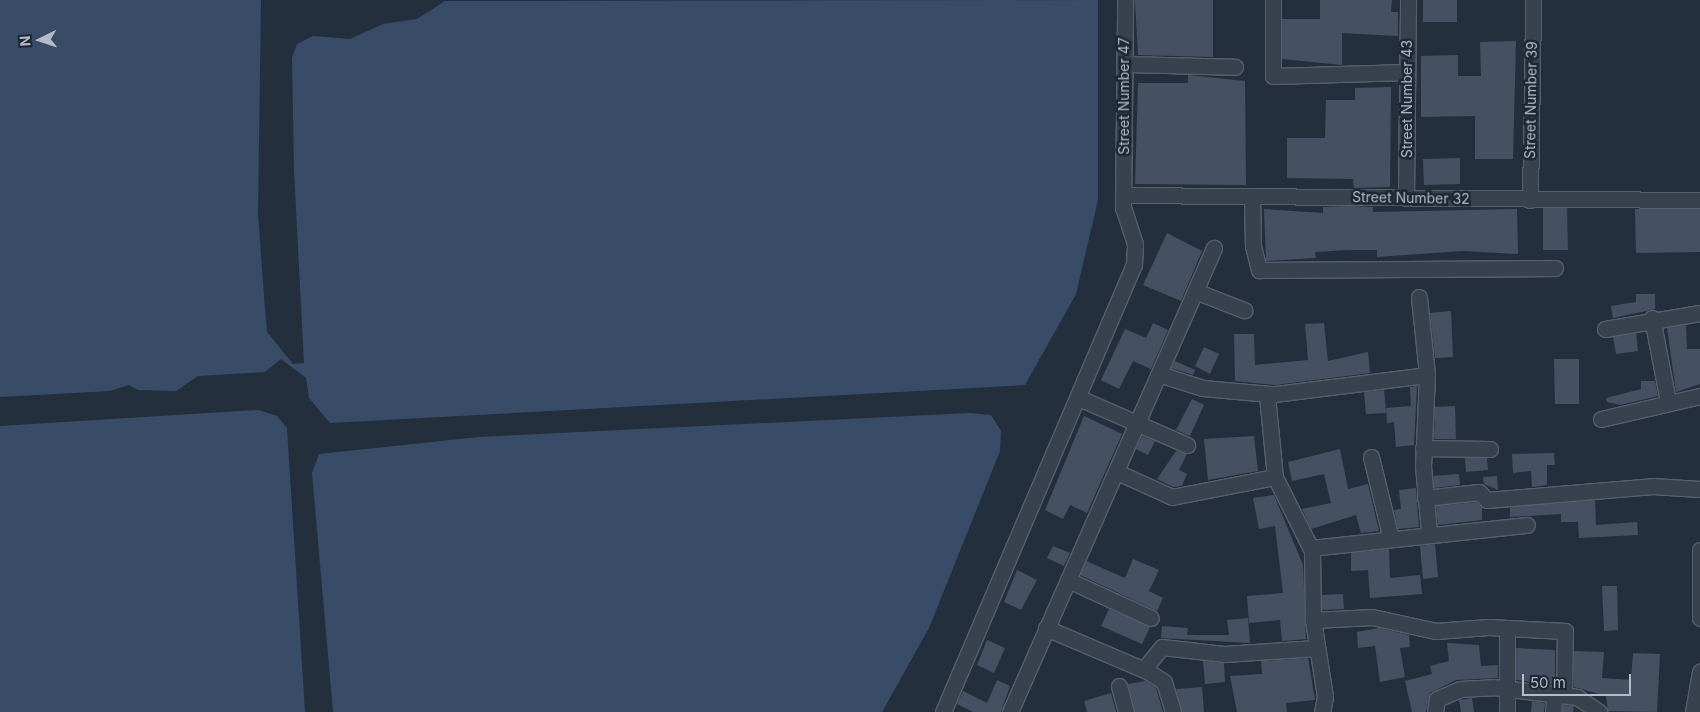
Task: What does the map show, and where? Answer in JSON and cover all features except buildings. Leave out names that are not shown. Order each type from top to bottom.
[{"type":"street","name":"Street Number 47","points":[[943,712],[1079,398],[1134,265],[1135,244],[1123,193],[1125,0]]},
{"type":"street","points":[[1273,0],[1273,76],[1407,72]]},
{"type":"street","name":"Street Number 43","points":[[1406,198],[1408,0]]},
{"type":"street","name":"Street Number 39","points":[[1530,200],[1533,0]]},
{"type":"street","points":[[1124,64],[1235,67]]},
{"type":"street","name":"Street Number 32","points":[[1123,193],[1530,200],[1700,200]]},
{"type":"street","points":[[1252,196],[1253,246],[1259,270],[1556,268]]},
{"type":"street","points":[[1010,712],[1214,248]]},
{"type":"street","points":[[1195,291],[1244,310]]},
{"type":"street","points":[[1419,297],[1427,375],[1423,448],[1425,498],[1429,532]]},
{"type":"street","points":[[1605,329],[1652,318],[1700,313]]},
{"type":"street","points":[[1652,318],[1663,354],[1668,401]]},
{"type":"street","points":[[1159,374],[1203,388],[1270,394],[1427,375]]},
{"type":"street","points":[[1270,394],[1265,401],[1275,477],[1311,548],[1313,620],[1325,698],[1322,712]]},
{"type":"street","points":[[1601,418],[1668,401],[1700,396]]},
{"type":"street","points":[[1079,398],[1187,444]]},
{"type":"street","points":[[1423,448],[1490,449]]},
{"type":"street","points":[[1371,457],[1391,539]]},
{"type":"street","points":[[1117,472],[1172,497],[1275,477]]},
{"type":"street","points":[[1425,498],[1479,492],[1487,500],[1665,485],[1700,488]]},
{"type":"street","points":[[1311,548],[1391,539],[1429,532],[1527,525]]},
{"type":"street","points":[[1700,550],[1700,618]]},
{"type":"street","points":[[1068,580],[1151,618]]},
{"type":"street","points":[[1313,620],[1372,616],[1436,631],[1507,628],[1567,631],[1560,695],[1553,712]]},
{"type":"street","points":[[1046,628],[1144,669],[1164,682],[1173,712]]},
{"type":"street","points":[[1507,628],[1504,690],[1507,712]]},
{"type":"street","points":[[1144,669],[1162,647],[1224,654],[1317,648]]},
{"type":"street","points":[[1693,712],[1700,672]]},
{"type":"street","points":[[1119,686],[1126,712]]},
{"type":"street","points":[[1435,712],[1437,699],[1460,689],[1504,690],[1581,698],[1599,712]]},
{"type":"water","points":[[0,0],[261,0],[258,213],[267,332],[293,364],[304,363],[294,171],[292,58],[297,44],[313,36],[350,39],[383,24],[417,19],[445,1],[1098,0],[1098,200],[1076,294],[1025,385],[330,423],[309,398],[306,378],[281,359],[265,372],[198,376],[176,391],[138,390],[129,385],[110,391],[0,397]]},
{"type":"water","points":[[258,410],[277,416],[287,428],[305,712],[0,712],[0,426]]},
{"type":"water","points":[[970,413],[991,415],[1001,431],[1000,451],[929,628],[882,712],[333,712],[312,473],[319,454],[479,437]]}]
